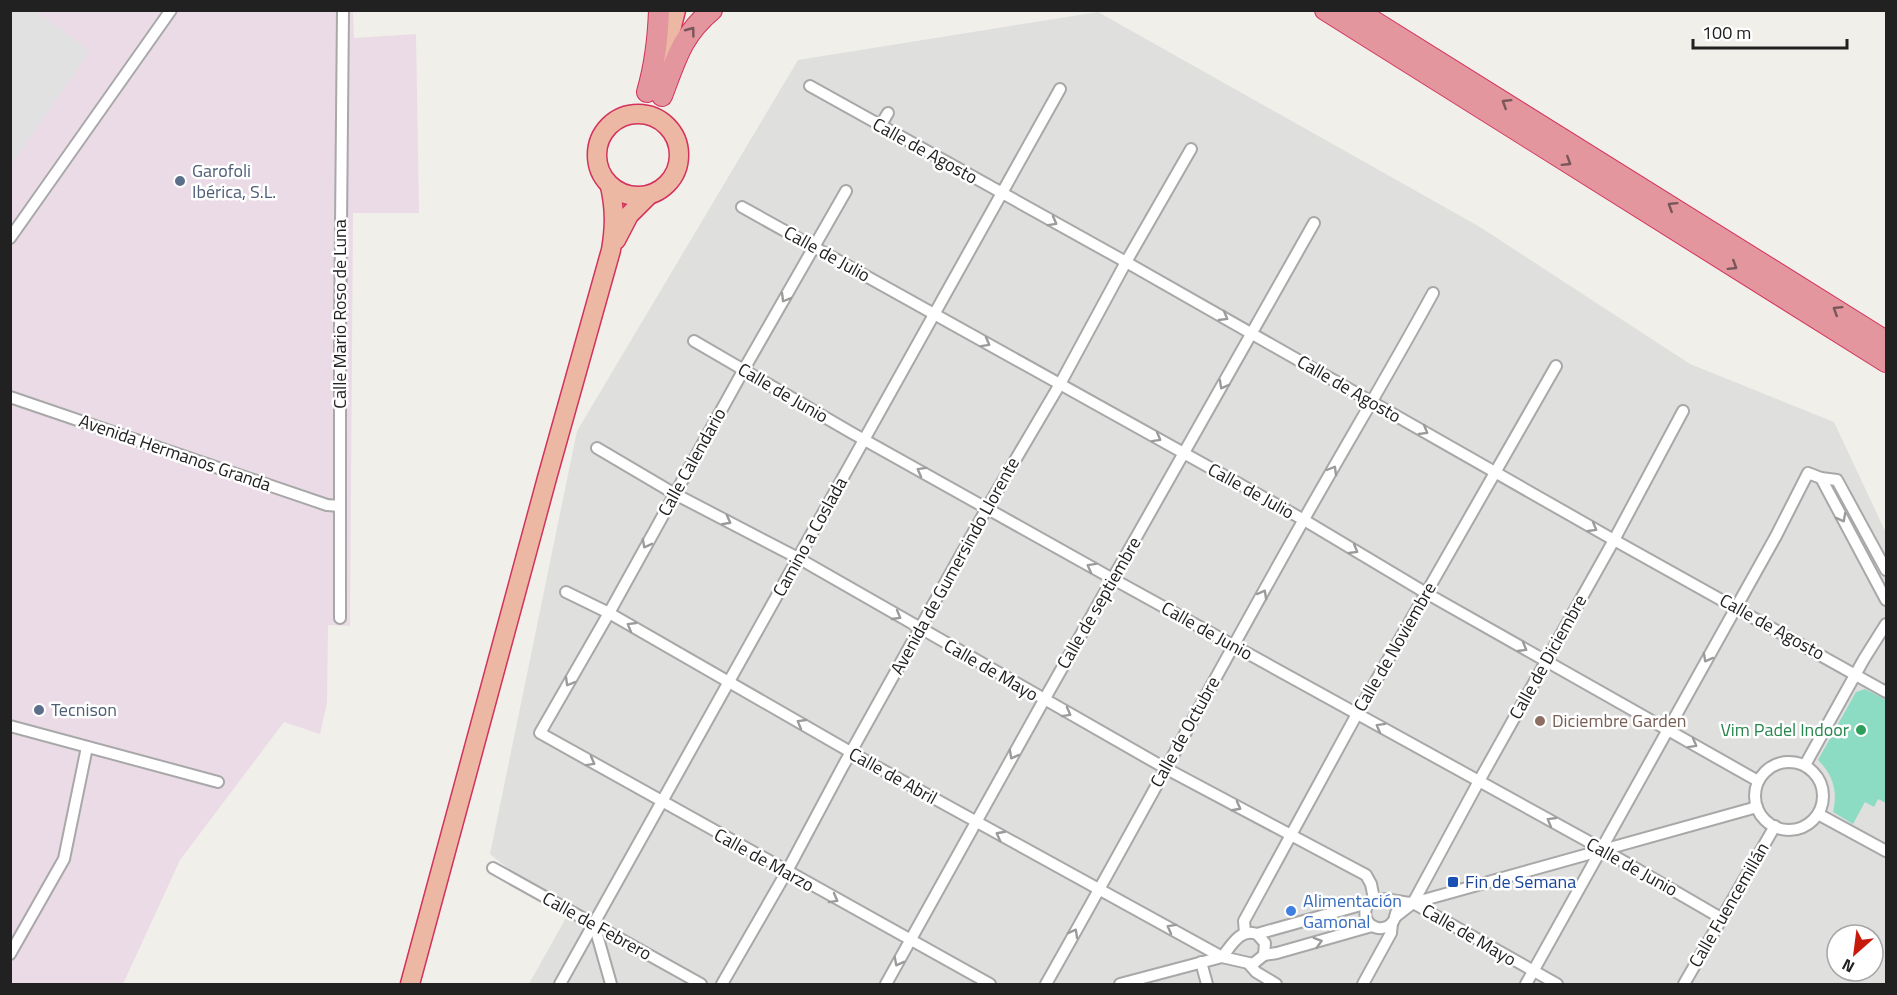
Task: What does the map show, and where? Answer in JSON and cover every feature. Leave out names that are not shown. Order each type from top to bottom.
[{"type":"highway","points":[[611,250],[629,215],[648,196],[666,186],[674,175],[678,163],[677,143],[667,126],[663,110],[654,94],[652,72],[658,38],[659,10]]},
{"type":"highway","points":[[654,94],[676,10]]},
{"type":"highway","points":[[410,984],[611,250],[615,210],[610,186],[598,168],[597,145],[609,125],[630,114],[654,94],[682,43],[696,24],[712,10]]},
{"type":"highway","points":[[1308,10],[1447,86]]},
{"type":"highway","points":[[1325,10],[1887,362]]},
{"type":"highway","points":[[1356,10],[1887,341]]},
{"type":"highway","points":[[630,114],[649,116],[667,126]]},
{"type":"highway","points":[[610,186],[623,194],[634,197],[648,196]]},
{"type":"street","points":[[10,237],[171,10]]},
{"type":"street","name":"Calle Mario Roso de Luna","points":[[340,618],[339,335],[343,10]]},
{"type":"street","name":"Calle de Agosto","points":[[810,86],[1887,692]]},
{"type":"street","name":"Camino a Coslada","points":[[560,984],[1060,89]]},
{"type":"street","points":[[880,126],[888,113]]},
{"type":"street","name":"Avenida de Gumersindo Llorente","points":[[722,984],[786,873],[987,508],[1060,384],[1191,149]]},
{"type":"street","name":"Calle Calendario","points":[[540,734],[743,370],[846,191]]},
{"type":"street","name":"Calle de Julio","points":[[742,207],[1304,520],[1426,593],[1758,781]]},
{"type":"street","name":"Calle de septiembre","points":[[886,984],[975,822],[1314,223]]},
{"type":"street","name":"Calle de Octubre","points":[[1046,984],[1433,293]]},
{"type":"street","name":"Calle de Junio","points":[[694,341],[1113,579],[1602,849],[1721,918]]},
{"type":"street","name":"Calle de Noviembre","points":[[1245,933],[1244,921],[1290,835],[1556,366]]},
{"type":"street","name":"Avenida Hermanos Granda","points":[[10,397],[327,506],[340,506]]},
{"type":"street","name":"Calle de Diciembre","points":[[1413,903],[1683,411]]},
{"type":"street","name":"Calle de Mayo","points":[[597,448],[675,494],[798,558],[920,630],[1165,768],[1366,875],[1371,884],[1371,901]]},
{"type":"street","points":[[1526,984],[1776,536],[1808,473],[1821,478],[1838,480],[1887,570]]},
{"type":"street","points":[[1821,478],[1887,600]]},
{"type":"street","name":"Calle de Abril","points":[[566,592],[609,613],[975,822],[1222,957],[1246,964]]},
{"type":"street","points":[[1805,765],[1887,624]]},
{"type":"street","points":[[10,726],[218,782]]},
{"type":"street","name":"Calle de Marzo","points":[[540,734],[786,873],[990,984]]},
{"type":"street","points":[[10,954],[64,859],[87,747]]},
{"type":"street","points":[[1784,762],[1805,765],[1820,781],[1823,792],[1818,814],[1803,826],[1794,829],[1775,826],[1767,822],[1757,807],[1756,789],[1764,772],[1773,765],[1784,762]]},
{"type":"street","points":[[1120,984],[1222,957],[1237,938],[1245,933],[1257,934],[1382,897],[1389,901],[1413,903],[1757,807]]},
{"type":"street","points":[[1818,814],[1887,851]]},
{"type":"street","name":"Calle Fuencemillán","points":[[1684,984],[1775,826]]},
{"type":"street","name":"Calle de Febrero","points":[[493,868],[700,984]]},
{"type":"street","points":[[1371,901],[1365,915],[1372,926]]},
{"type":"street","points":[[1364,984],[1391,933],[1396,911],[1389,901]]},
{"type":"street","points":[[1264,955],[1372,926],[1386,927],[1413,903]]},
{"type":"street","name":"Calle de Mayo","points":[[1413,903],[1557,984]]},
{"type":"street","points":[[594,924],[611,984]]},
{"type":"street","points":[[1246,964],[1258,962],[1264,955],[1265,944],[1257,934]]},
{"type":"street","points":[[1234,942],[1234,954],[1256,972],[1276,984]]},
{"type":"street","points":[[1201,962],[1207,984]]},
{"type":"shaded area","points":[[11,10],[36,11],[90,51],[11,165]]},
{"type":"shaded area","points":[[10,11],[353,11],[354,38],[416,34],[419,213],[353,213],[350,626],[328,625],[327,703],[320,734],[284,722],[180,860],[123,984],[11,984]]},
{"type":"shaded area","points":[[1098,12],[1480,227],[1690,364],[1834,422],[1886,533],[1886,984],[529,984],[567,916],[490,854],[577,431],[798,60]]},
{"type":"green space","name":"Vim Padel Indoor","points":[[1865,689],[1886,700],[1886,803],[1878,799],[1874,807],[1865,802],[1853,824],[1833,812],[1835,797],[1833,784],[1827,771],[1818,760],[1856,692]]},
{"type":"place","name":"Garofoli Ibérica, S.L.","points":[[180,181]]},
{"type":"place","name":"Tecnison","points":[[39,710]]},
{"type":"place","name":"Diciembre Garden","points":[[1540,721]]},
{"type":"place","name":"Vim Padel Indoor","points":[[1861,730]]},
{"type":"place","name":"Fin de Semana","points":[[1453,882]]},
{"type":"place","name":"Alimentación Gamonal","points":[[1291,911]]}]
